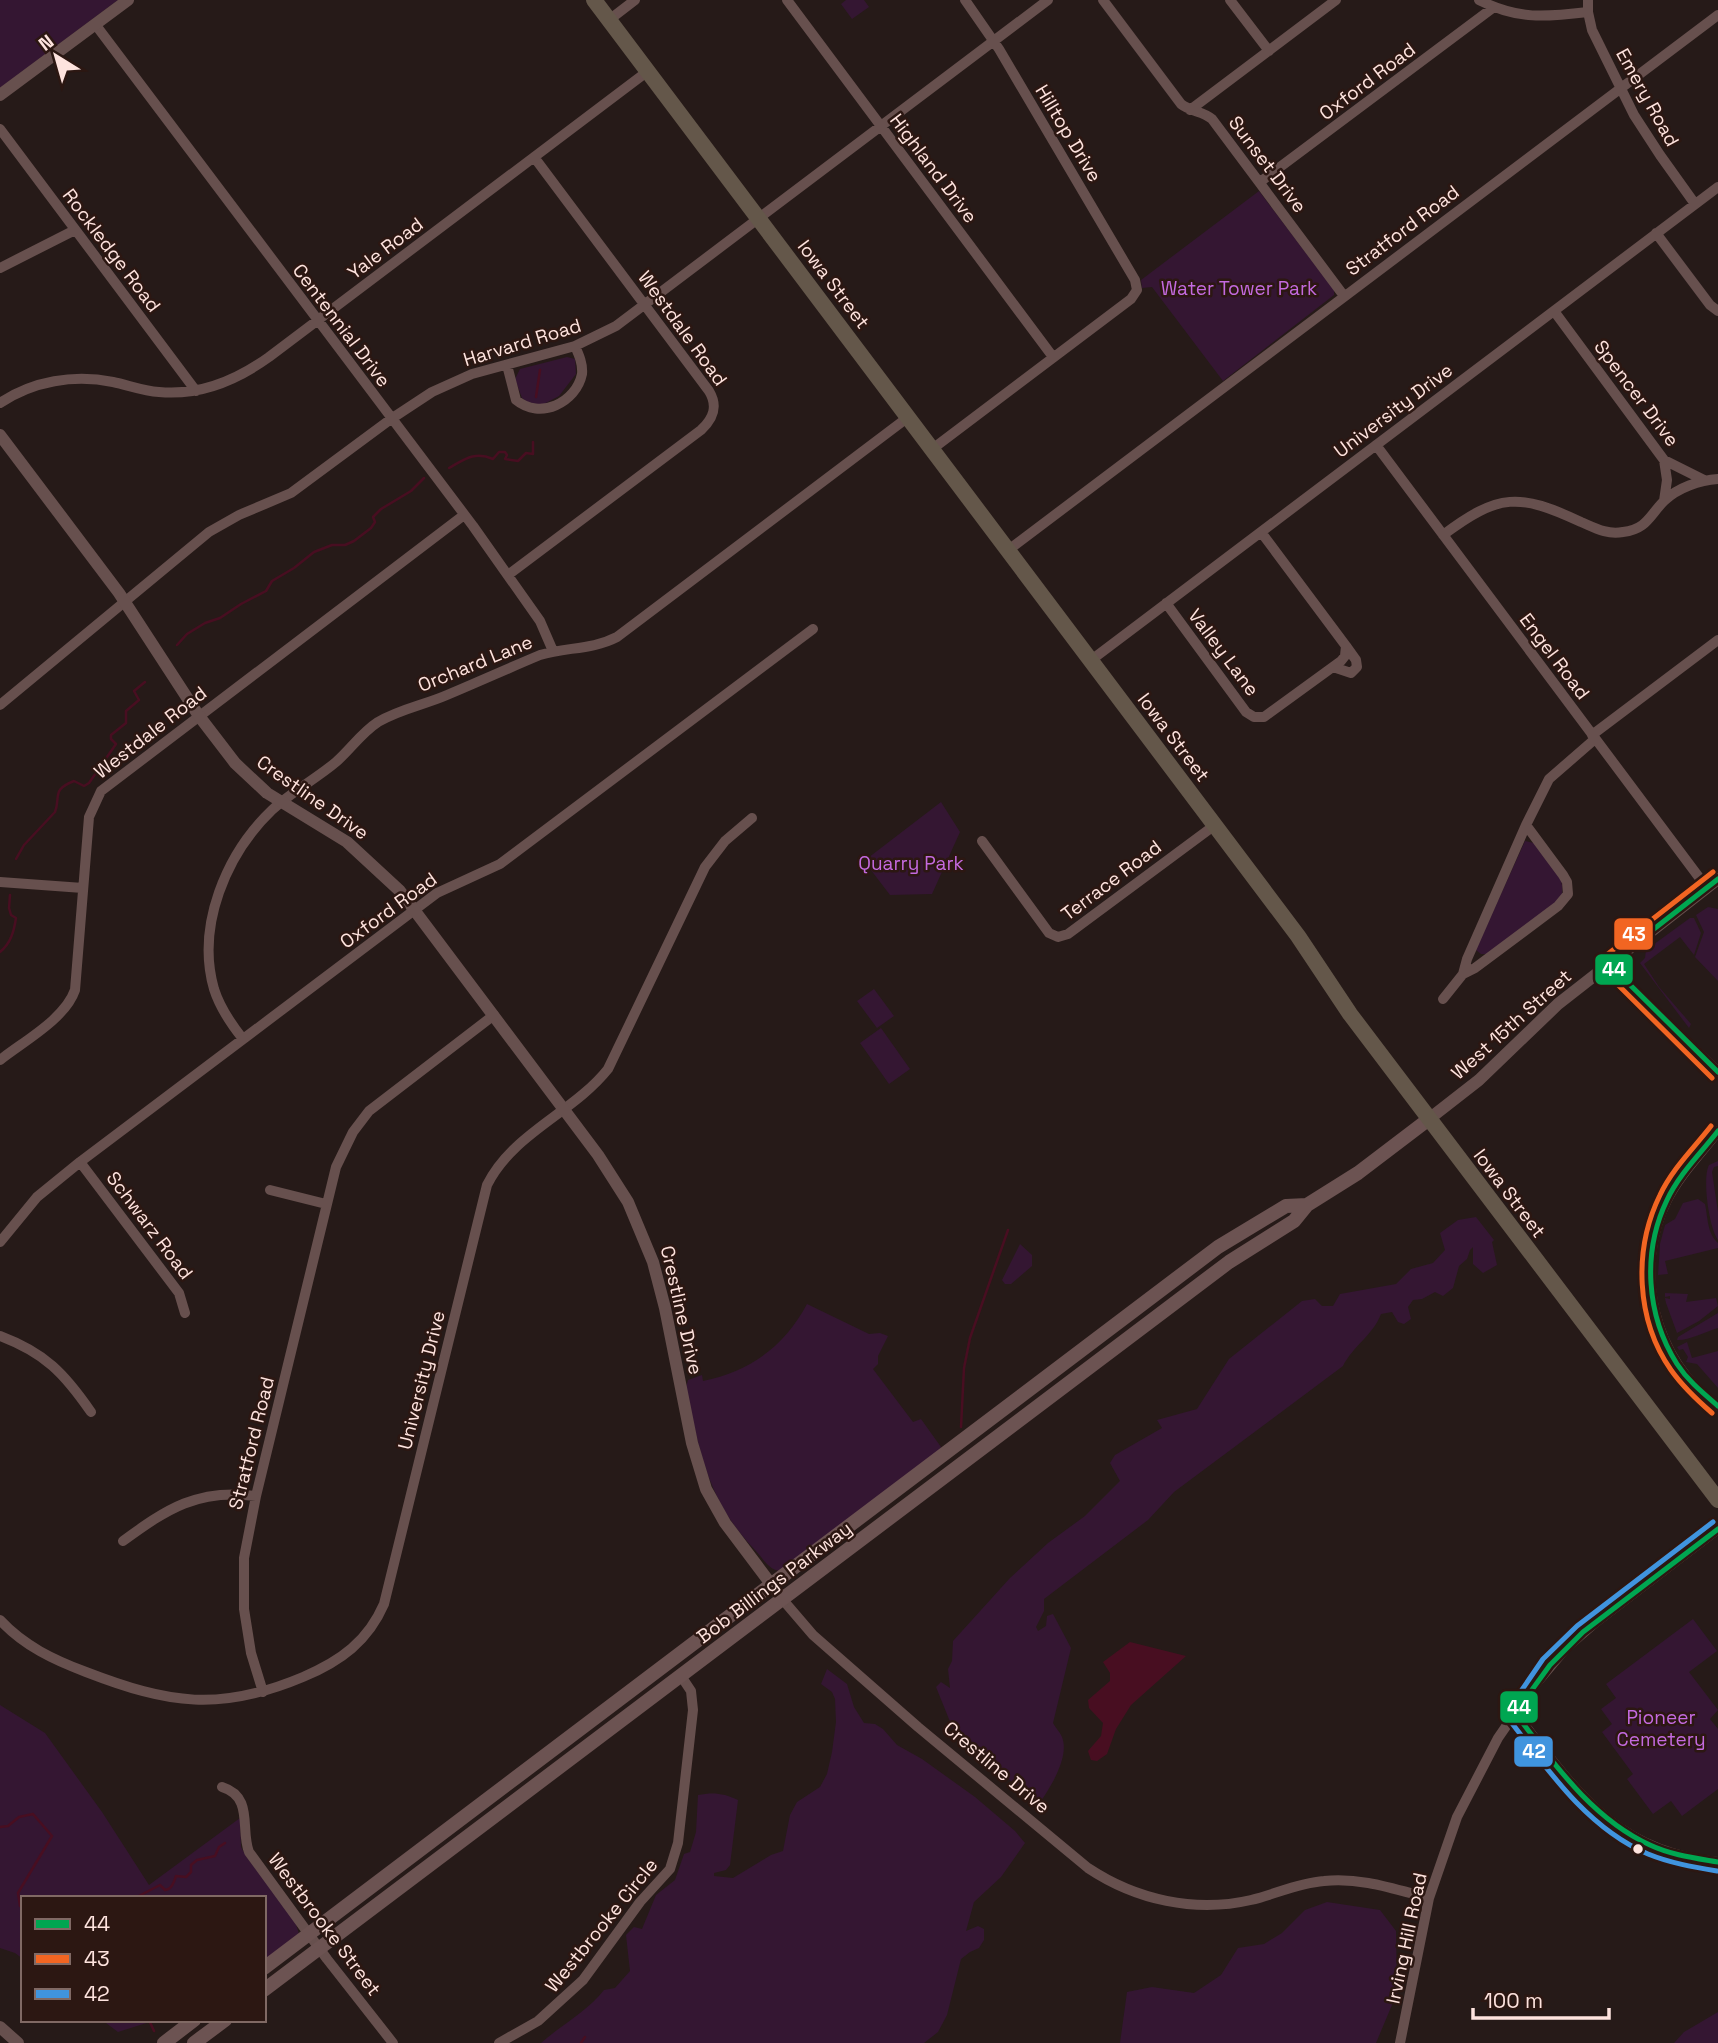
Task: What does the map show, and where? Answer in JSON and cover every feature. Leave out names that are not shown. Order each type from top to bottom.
[{"type":"highway","name":"Iowa Street","points":[[594,0],[1298,936],[1350,1014],[1718,1500]]},
{"type":"main road","name":"Bob Billings Parkway","points":[[266,1988],[1229,1262],[1294,1221],[1307,1205],[1358,1172],[1429,1119]]},
{"type":"main road","name":"Bob Billings Parkway","points":[[266,1966],[1218,1247],[1286,1206],[1307,1205]]},
{"type":"main road","points":[[164,2043],[191,2022]]},
{"type":"main road","points":[[194,2043],[222,2022]]},
{"type":"street","points":[[0,95],[128,0]]},
{"type":"street","points":[[609,20],[635,0]]},
{"type":"street","name":"Highland Drive","points":[[787,0],[1053,357]]},
{"type":"street","name":"Hilltop Drive","points":[[965,0],[994,41],[1137,286],[1131,299],[1053,357]]},
{"type":"street","name":"Harvard Road","points":[[0,705],[209,532],[239,515],[291,493],[418,400],[451,383],[575,346],[610,330],[1048,0]]},
{"type":"street","name":"Sunset Drive","points":[[1103,0],[1177,100],[1190,110],[1204,113],[1213,119],[1344,296]]},
{"type":"street","points":[[1230,0],[1269,51]]},
{"type":"street","points":[[1190,110],[1336,0]]},
{"type":"street","points":[[1479,0],[1524,16],[1588,12]]},
{"type":"street","name":"Emery Road","points":[[1588,0],[1592,30],[1620,87],[1645,134],[1695,204]]},
{"type":"street","name":"Oxford Road","points":[[1260,183],[1494,7]]},
{"type":"street","name":"Stratford Road","points":[[1007,551],[1718,15]]},
{"type":"street","name":"Centennial Drive","points":[[95,24],[508,575],[540,621],[553,651]]},
{"type":"street","name":"Yale Road","points":[[0,403],[31,387],[77,378],[109,381],[161,392],[196,391],[222,384],[249,371],[648,71]]},
{"type":"street","name":"Rockledge Road","points":[[0,129],[196,391]]},
{"type":"street","name":"Westdale Road","points":[[508,575],[701,430],[712,419],[715,409],[712,395],[534,157]]},
{"type":"street","name":"University Drive","points":[[1090,661],[1718,187]]},
{"type":"street","points":[[0,268],[75,230]]},
{"type":"street","points":[[1656,233],[1710,305],[1718,311]]},
{"type":"street","name":"Spencer Drive","points":[[1554,311],[1664,460],[1704,480]]},
{"type":"street","points":[[507,365],[516,400],[530,409],[546,410],[567,397],[577,385],[582,368],[575,346]]},
{"type":"street","points":[[931,450],[1053,357]]},
{"type":"street","name":"Orchard Lane","points":[[243,1039],[223,1011],[214,989],[209,962],[209,934],[223,883],[235,858],[251,834],[281,803],[336,762],[364,732],[386,718],[553,651],[593,647],[617,637],[907,418]]},
{"type":"street","name":"Crestline Drive","points":[[0,435],[125,601],[199,716],[246,775],[281,803],[357,850],[400,891],[614,1179],[639,1224],[657,1276],[699,1473],[725,1523],[813,1635],[918,1727],[1088,1868],[1113,1883],[1153,1898],[1196,1905],[1236,1903],[1303,1884],[1339,1880],[1375,1884],[1429,1898]]},
{"type":"street","name":"Engel Road","points":[[1376,445],[1707,888]]},
{"type":"street","points":[[1664,460],[1667,480],[1664,501]]},
{"type":"street","points":[[1443,535],[1473,513],[1515,501],[1540,504],[1607,532],[1624,532],[1633,530],[1650,519],[1664,501],[1704,480],[1718,480]]},
{"type":"street","name":"Westdale Road","points":[[0,1060],[60,1014],[72,999],[75,990],[89,817],[101,791],[464,515]]},
{"type":"street","points":[[1261,532],[1346,646],[1356,660],[1357,667],[1351,673],[1333,667],[1345,656],[1346,646]]},
{"type":"street","name":"Valley Lane","points":[[1166,603],[1246,712],[1258,718],[1264,717],[1333,667]]},
{"type":"street","name":"Oxford Road","points":[[0,1242],[37,1197],[243,1039],[446,887],[500,864],[813,629]]},
{"type":"street","points":[[1443,999],[1463,974],[1470,951],[1549,779],[1593,737],[1718,640]]},
{"type":"street","name":"University Drive","points":[[0,1620],[28,1644],[53,1659],[162,1698],[200,1701],[246,1697],[263,1692],[337,1661],[359,1643],[376,1622],[384,1604],[484,1193],[503,1159],[588,1091],[608,1069],[705,867],[725,841],[752,818]]},
{"type":"street","name":"Terrace Road","points":[[982,842],[1049,933],[1058,937],[1068,934],[1215,825]]},
{"type":"street","points":[[1463,974],[1475,968],[1558,906],[1568,894],[1569,889],[1563,875],[1526,825]]},
{"type":"street","name":"West 15th Street","points":[[1429,1119],[1473,1085],[1558,1004],[1718,879]]},
{"type":"street","points":[[0,881],[83,888]]},
{"type":"street","points":[[1470,951],[1481,959],[1488,958]]},
{"type":"street","points":[[1609,964],[1718,1072]]},
{"type":"street","name":"Stratford Road","points":[[263,1692],[251,1653],[244,1609],[243,1558],[331,1180],[353,1132],[369,1111],[494,1015]]},
{"type":"street","points":[[1718,1131],[1682,1174],[1668,1197],[1655,1230],[1650,1268],[1653,1302],[1663,1338],[1670,1352],[1696,1386],[1718,1406]]},
{"type":"street","name":"Schwarz Road","points":[[80,1162],[179,1293],[185,1312]]},
{"type":"street","points":[[270,1190],[326,1204]]},
{"type":"street","points":[[0,1336],[26,1347],[49,1362],[66,1377],[91,1412]]},
{"type":"street","points":[[123,1541],[167,1510],[188,1501],[213,1495],[256,1496]]},
{"type":"street","name":"Irving Hill Road","points":[[1401,2043],[1429,1898],[1466,1798],[1491,1750],[1550,1665],[1583,1632],[1718,1529]]},
{"type":"street","name":"Westbrooke Circle","points":[[499,2043],[538,2021],[583,1980],[640,1902],[670,1869],[678,1843],[693,1710],[691,1691],[681,1676]]},
{"type":"street","points":[[1515,1713],[1590,1804],[1616,1827],[1638,1841],[1672,1855],[1718,1862]]},
{"type":"street","name":"Westbrooke Street","points":[[222,1787],[232,1791],[244,1808],[245,1837],[249,1852],[393,2043]]},
{"type":"street","points":[[0,2027],[18,2043]]},
{"type":"green space","points":[[0,0],[118,0],[0,88]]},
{"type":"green space","points":[[846,0],[864,0],[869,7],[852,19],[841,4]]},
{"type":"green space","name":"Water Tower Park","points":[[1259,191],[1334,290],[1334,295],[1223,381],[1152,287],[1142,288],[1141,280]]},
{"type":"green space","points":[[567,357],[575,359],[576,374],[559,396],[542,405],[527,402],[522,398],[515,379],[520,369]]},
{"type":"green space","name":"Quarry Park","points":[[941,802],[960,832],[932,894],[890,895],[864,861]]},
{"type":"green space","points":[[1525,841],[1534,843],[1555,869],[1562,884],[1560,899],[1488,954],[1481,954],[1476,950],[1477,947]]},
{"type":"green space","points":[[1708,907],[1718,909],[1718,981],[1695,957],[1704,932],[1696,915]]},
{"type":"green space","points":[[1690,918],[1694,918],[1701,933],[1694,955],[1680,937],[1644,964],[1659,987],[1691,1024],[1689,1028],[1640,963],[1645,958],[1646,950]]},
{"type":"green space","points":[[874,989],[894,1016],[877,1028],[857,1001]]},
{"type":"green space","points":[[881,1028],[910,1069],[889,1084],[860,1043]]},
{"type":"green space","points":[[1718,1161],[1718,1166],[1714,1167],[1712,1172],[1718,1212],[1718,1240],[1709,1214],[1706,1181],[1709,1165]]},
{"type":"green space","points":[[1698,1199],[1705,1204],[1710,1230],[1718,1248],[1665,1261],[1668,1274],[1658,1275],[1660,1244],[1665,1225],[1675,1219],[1683,1203]]},
{"type":"green space","points":[[1476,1217],[1494,1240],[1492,1242],[1497,1265],[1483,1273],[1473,1264],[1473,1247],[1467,1259],[1459,1266],[1453,1288],[1443,1296],[1435,1292],[1422,1299],[1413,1300],[1408,1307],[1411,1319],[1404,1324],[1398,1322],[1392,1312],[1381,1314],[1343,1366],[1174,1492],[1148,1520],[1044,1599],[1044,1611],[1036,1627],[1038,1631],[1046,1626],[1047,1616],[1053,1614],[1071,1648],[1053,1723],[1062,1737],[1063,1754],[1058,1772],[1039,1804],[953,1729],[936,1687],[941,1682],[950,1688],[948,1669],[952,1661],[953,1641],[1010,1578],[1048,1543],[1085,1516],[1120,1481],[1110,1463],[1115,1455],[1162,1428],[1157,1420],[1197,1409],[1229,1359],[1302,1301],[1315,1299],[1322,1306],[1333,1306],[1340,1294],[1396,1284],[1411,1269],[1433,1263],[1445,1250],[1440,1233],[1458,1220]]},
{"type":"green space","points":[[1020,1244],[1032,1255],[1032,1266],[1011,1284],[1005,1284],[1002,1280]]},
{"type":"green space","points":[[1665,1293],[1688,1294],[1686,1302],[1716,1298],[1718,1306],[1677,1333],[1665,1298],[1670,1299],[1670,1296],[1665,1297]]},
{"type":"green space","points":[[807,1304],[869,1334],[880,1333],[888,1336],[878,1356],[878,1364],[873,1369],[913,1422],[921,1419],[941,1447],[779,1571],[768,1565],[739,1532],[716,1494],[701,1454],[686,1387],[688,1380],[702,1375],[703,1381],[720,1377],[764,1355],[788,1333]]},
{"type":"green space","points":[[1718,1313],[1718,1328],[1677,1340],[1678,1337]]},
{"type":"green space","points":[[1687,1342],[1692,1358],[1718,1351],[1718,1388],[1697,1364],[1686,1362],[1688,1357],[1683,1349],[1679,1350],[1677,1347]]},
{"type":"green space","name":"Pioneer Cemetery","points":[[1693,1619],[1717,1651],[1689,1672],[1718,1710],[1710,1719],[1718,1729],[1718,1789],[1682,1816],[1671,1801],[1653,1814],[1627,1779],[1633,1774],[1602,1732],[1612,1724],[1601,1709],[1616,1698],[1606,1684]]},
{"type":"green space","points":[[827,1669],[847,1684],[854,1707],[864,1723],[875,1724],[883,1729],[897,1745],[922,1759],[975,1797],[1025,1843],[1001,1877],[974,1902],[966,1931],[978,1926],[984,1929],[984,1940],[979,1948],[961,1959],[947,2015],[938,2032],[924,2043],[541,2043],[590,2005],[604,1990],[615,1988],[630,1971],[626,1935],[634,1927],[642,1929],[656,1895],[675,1880],[684,1854],[690,1852],[696,1832],[698,1795],[718,1794],[738,1800],[730,1865],[726,1870],[714,1873],[714,1876],[733,1878],[771,1855],[783,1851],[790,1815],[797,1802],[820,1787],[827,1774],[836,1722],[835,1699],[832,1692],[821,1684]]},
{"type":"green space","points":[[0,1705],[45,1733],[102,1812],[149,1885],[240,1818],[241,1847],[295,1921],[299,1934],[266,1959],[266,1896],[21,1896],[21,1958],[0,1948]]},
{"type":"green space","points":[[1327,1902],[1380,1910],[1396,1931],[1397,1993],[1376,2043],[1120,2043],[1127,1992],[1152,1987],[1194,1993],[1221,1975],[1238,1948],[1264,1944],[1282,1933],[1305,1910]]},
{"type":"green space","points":[[1718,2012],[1718,2043],[1674,2043],[1684,2032]]},
{"type":"green space","points":[[105,2022],[150,2022],[118,2032]]},
{"type":"shaded area","points":[[1130,1642],[1186,1656],[1131,1705],[1116,1729],[1107,1754],[1097,1761],[1091,1760],[1088,1751],[1101,1736],[1103,1723],[1089,1708],[1088,1700],[1110,1681],[1110,1673],[1103,1662]]},
{"type":"waterway","points":[[536,397],[540,370]]},
{"type":"waterway","points":[[449,468],[475,456],[493,459],[499,452],[505,452],[505,459],[518,461],[526,453],[533,454],[533,442]]},
{"type":"waterway","points":[[177,645],[187,634],[205,623],[220,618],[266,591],[272,581],[314,552],[354,541],[371,528],[375,522],[373,517],[381,509],[411,491],[424,478]]},
{"type":"waterway","points":[[16,859],[24,845],[55,812],[62,787],[74,781],[84,786],[89,783],[116,744],[111,735],[126,723],[126,711],[139,700],[134,691],[145,682]]},
{"type":"waterway","points":[[0,952],[9,941],[16,918],[11,915],[9,908],[10,895]]},
{"type":"waterway","points":[[961,1427],[964,1368],[970,1338],[1008,1230]]},
{"type":"waterway","points":[[0,1827],[8,1826],[19,1817],[33,1814],[52,1836],[18,1893],[20,1906]]},
{"type":"waterway","points":[[139,1896],[160,1885],[165,1890],[169,1888],[176,1876],[186,1877],[191,1872],[191,1865],[197,1860],[215,1856],[219,1847],[225,1843]]},
{"type":"waterway","points":[[150,2022],[154,2031]]},
{"type":"waterway","points":[[581,2043],[585,2037]]},
{"type":"transit line","name":"43","points":[[1712,1078],[1600,964],[1604,957],[1713,872]]},
{"type":"transit line","name":"44","points":[[1718,879],[1609,964],[1718,1072]]},
{"type":"transit line","name":"43","points":[[1711,1126],[1677,1168],[1660,1195],[1645,1239],[1642,1284],[1645,1307],[1659,1350],[1680,1382],[1712,1413]]},
{"type":"transit line","name":"44","points":[[1718,1131],[1672,1190],[1659,1220],[1651,1262],[1654,1304],[1667,1345],[1686,1376],[1718,1406]]},
{"type":"transit line","name":"42","points":[[1713,1522],[1577,1626],[1543,1659],[1506,1713],[1553,1777],[1606,1829],[1648,1854],[1717,1871]]},
{"type":"transit line","name":"44","points":[[1718,1529],[1583,1632],[1550,1665],[1515,1713],[1575,1787],[1609,1820],[1650,1845],[1683,1856],[1718,1862]]}]
